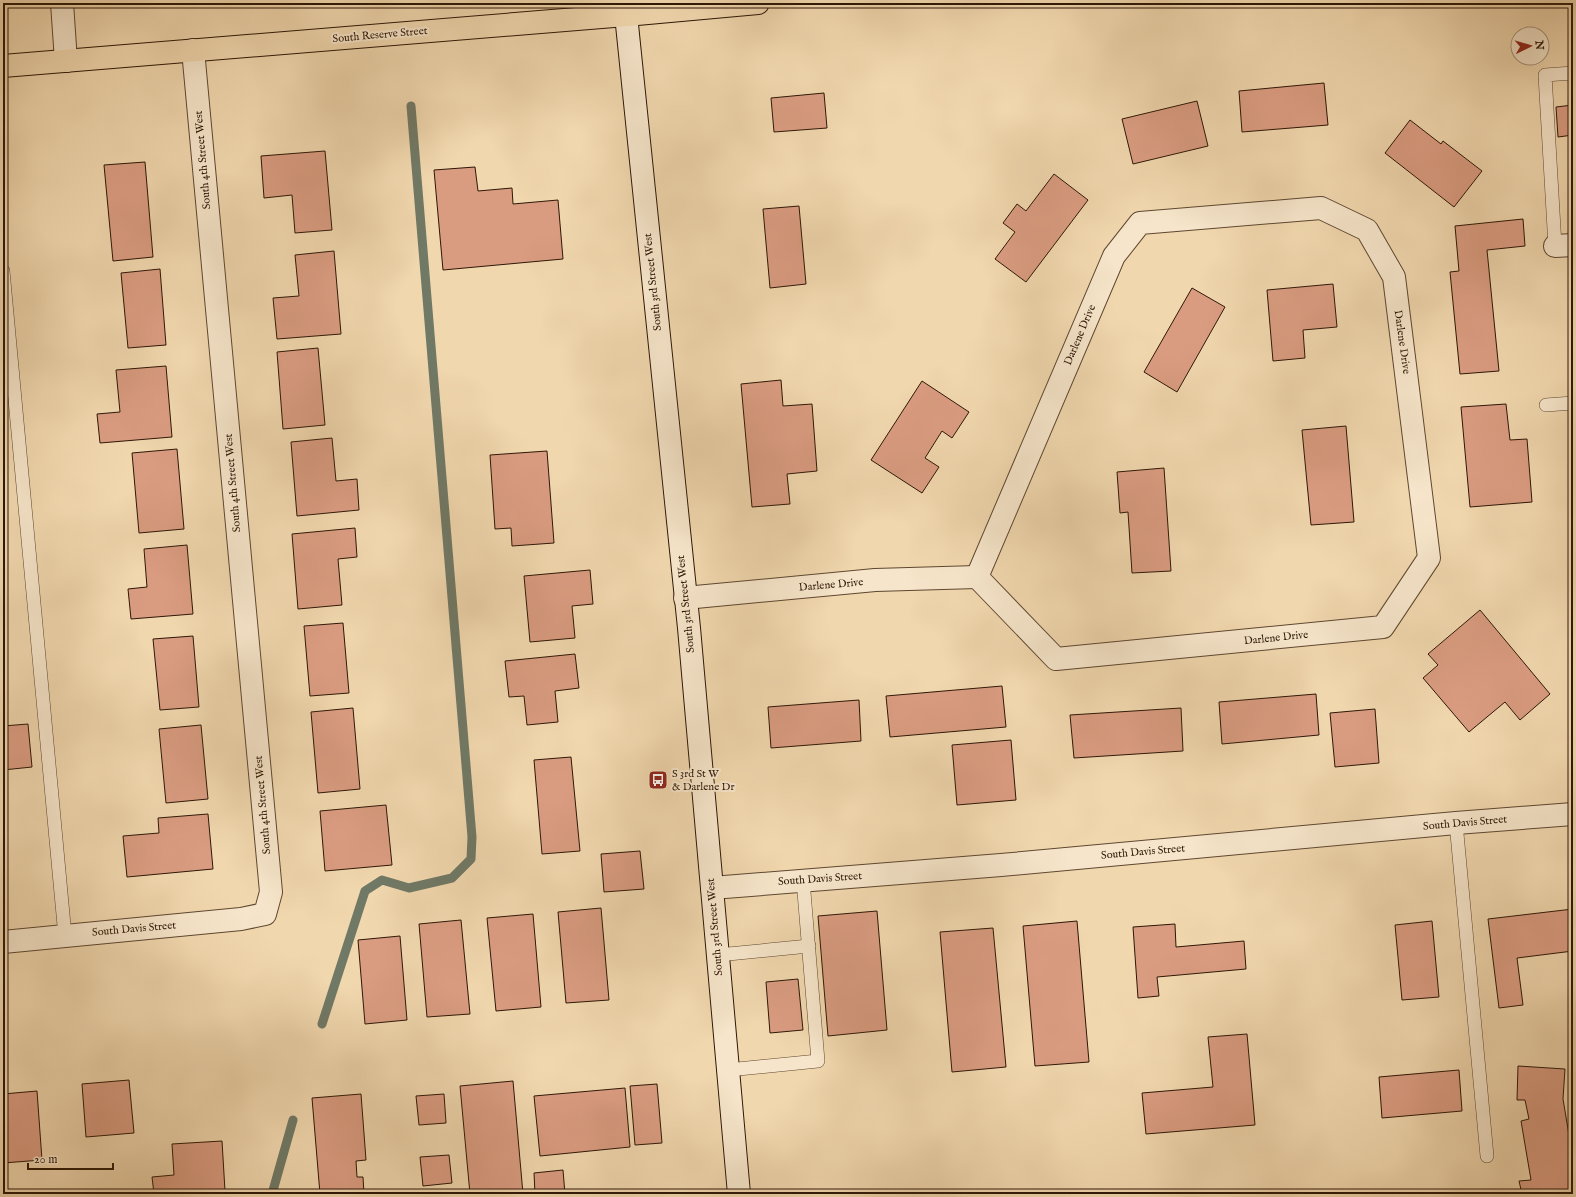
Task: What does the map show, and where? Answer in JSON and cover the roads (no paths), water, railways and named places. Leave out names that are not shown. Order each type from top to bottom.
[{"type":"highway","name":"South Reserve Street","points":[[3,66],[758,3]]},
{"type":"street","points":[[62,3],[66,61]]},
{"type":"street","name":"South 3rd Street West","points":[[626,15],[685,598],[739,1194]]},
{"type":"street","name":"South 4th Street West","points":[[193,50],[271,892],[265,914]]},
{"type":"street","name":"Darlene Drive","points":[[685,598],[876,580],[977,577],[1056,659],[1383,627],[1430,558],[1394,277],[1367,230],[1321,208],[1140,223],[1114,256],[977,577]]},
{"type":"street","name":"South Davis Street","points":[[712,888],[1001,865],[1456,823],[1573,814]]},
{"type":"street","name":"South Davis Street","points":[[3,942],[241,919],[265,914]]},
{"type":"lane","points":[[1564,246],[1545,75],[1573,73]]},
{"type":"lane","points":[[3,271],[65,936]]},
{"type":"lane","points":[[1546,405],[1573,403]]},
{"type":"lane","points":[[1456,823],[1486,1156]]},
{"type":"lane","points":[[728,1070],[818,1061],[803,880]]},
{"type":"lane","points":[[718,955],[809,946]]},
{"type":"waterway","points":[[322,1024],[365,891],[382,880],[409,888],[452,878],[471,859],[472,837],[411,106]]},
{"type":"waterway","points":[[272,1194],[293,1120]]},
{"type":"place","name":"S 3rd St W & Darlene Dr","points":[[658,780]]}]
